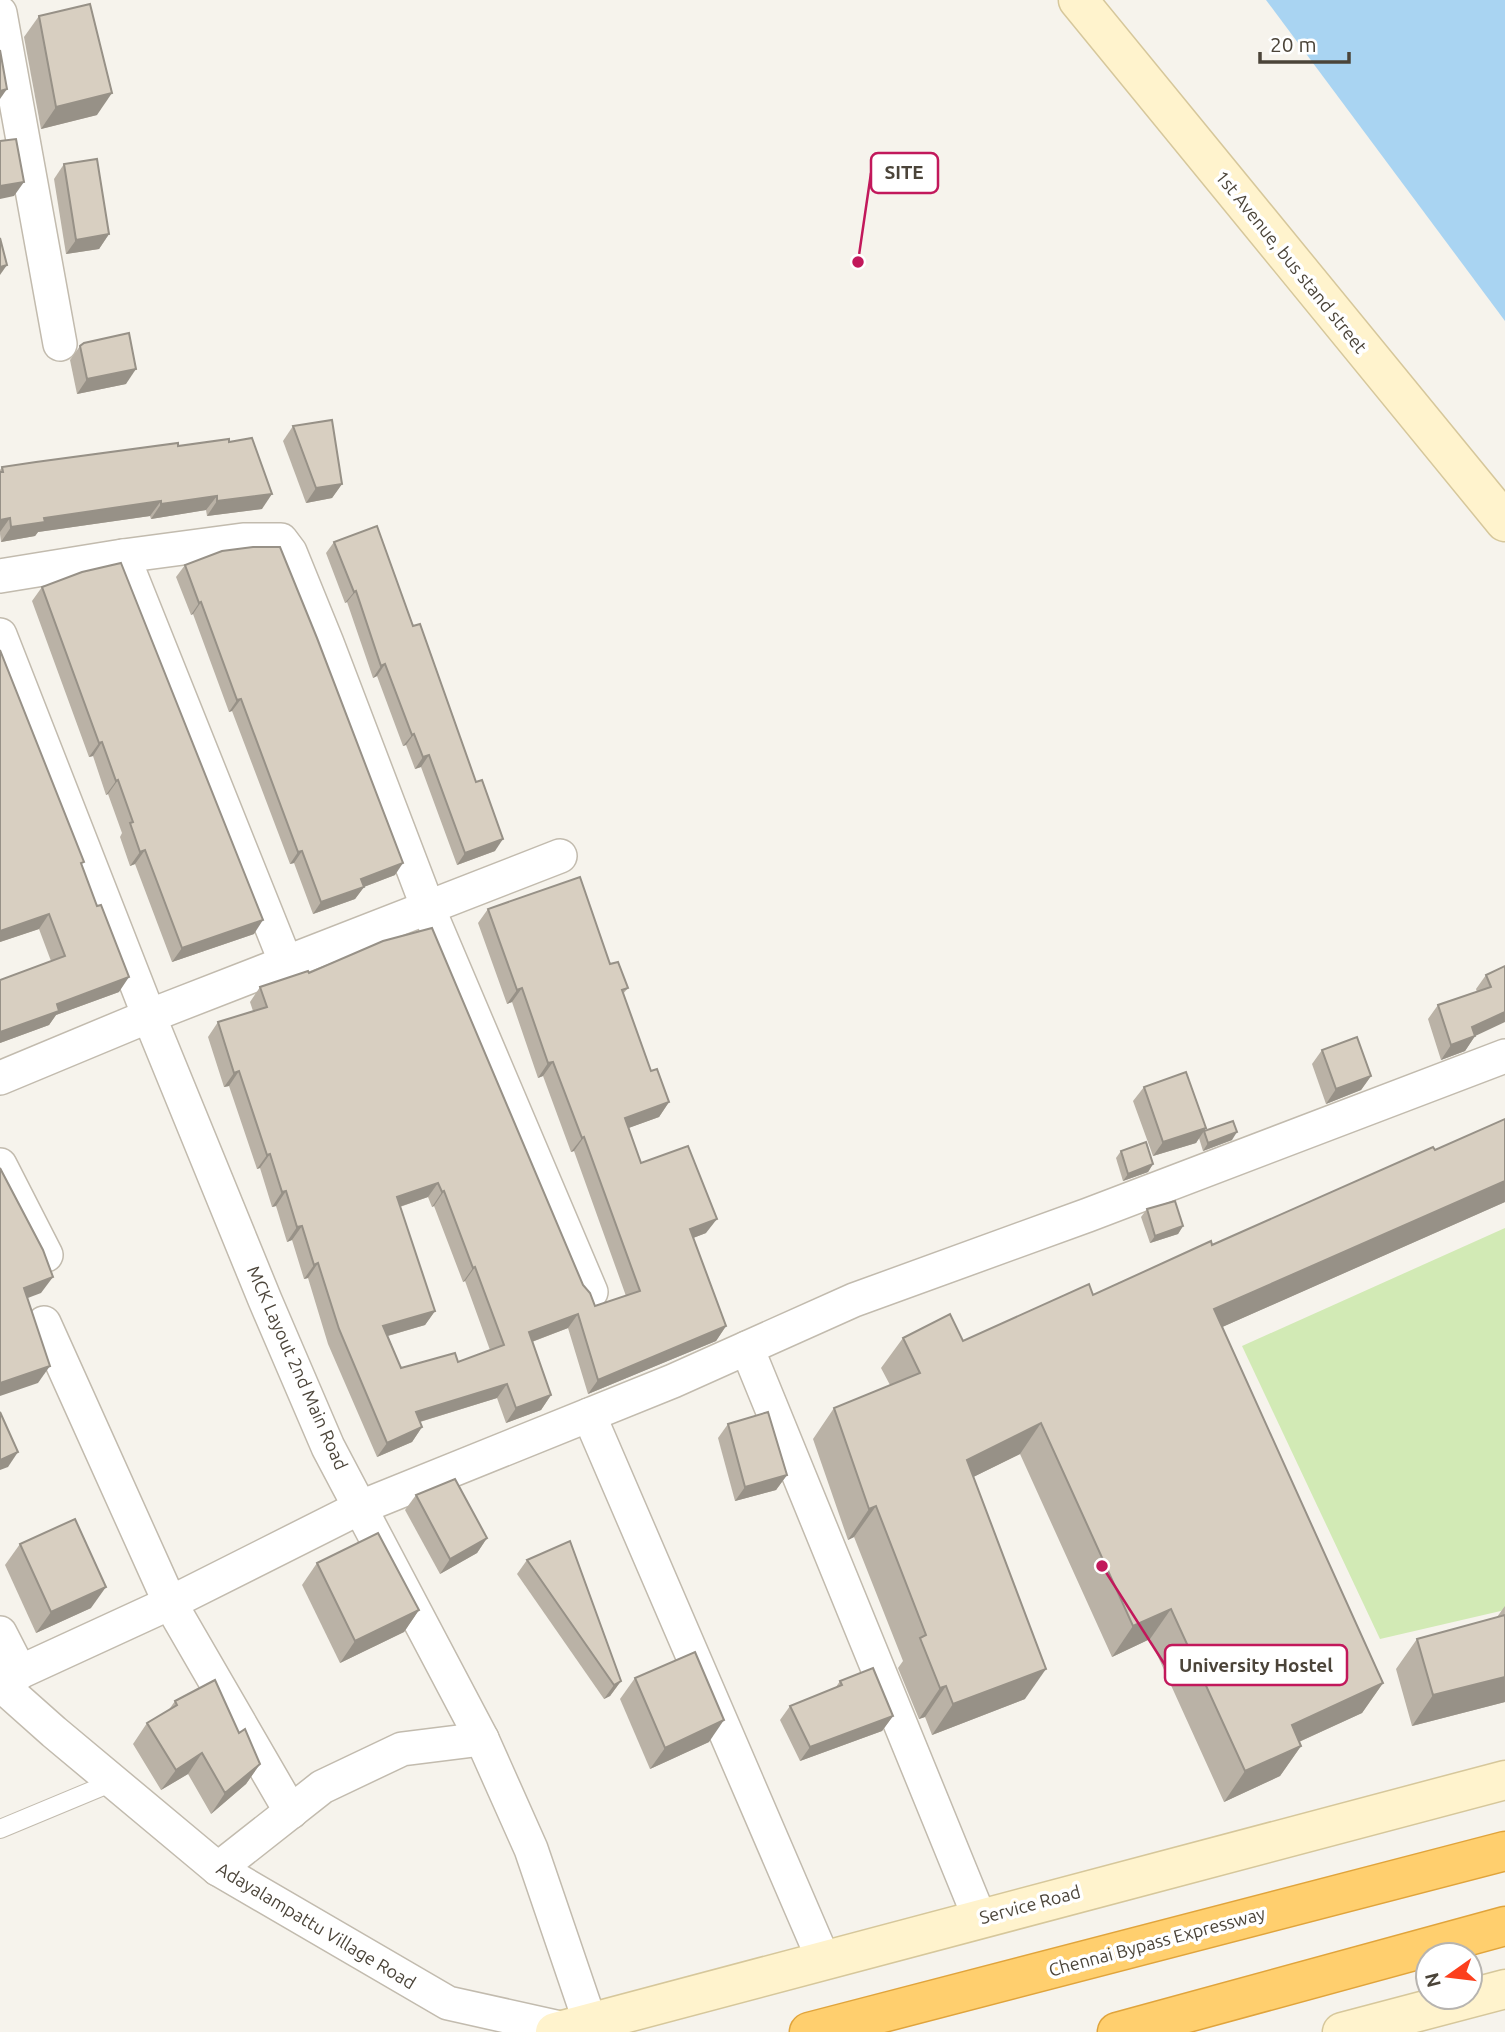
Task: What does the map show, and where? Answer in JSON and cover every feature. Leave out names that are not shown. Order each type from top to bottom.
[{"type":"highway","name":"Chennai Bypass Expressway","points":[[809,2032],[1505,1851]]},
{"type":"highway","points":[[1117,2032],[1505,1926]]},
{"type":"street","name":"1st Avenue, bus stand street","points":[[1078,0],[1505,522]]},
{"type":"street","points":[[0,13],[60,344]]},
{"type":"street","points":[[0,576],[243,540],[281,540],[290,552],[327,643],[428,908],[591,1292]]},
{"type":"street","points":[[123,556],[286,963]]},
{"type":"street","name":"MCK Layout 2nd Main Road","points":[[0,635],[149,1016],[328,1447],[482,1739],[531,1849],[570,2028]]},
{"type":"street","points":[[0,1078],[149,1016],[560,856]]},
{"type":"street","points":[[0,1633],[8,1681],[361,1507],[589,1415],[854,1300],[1088,1215],[1505,1056]]},
{"type":"street","points":[[0,1164],[46,1255]]},
{"type":"street","points":[[44,1323],[170,1603],[291,1812]]},
{"type":"street","points":[[747,1348],[980,1919]]},
{"type":"street","points":[[589,1415],[824,1961]]},
{"type":"street","name":"Adayalampattu Village Road","points":[[8,1681],[113,1782],[218,1869],[448,2003],[570,2028]]},
{"type":"street","points":[[218,1869],[322,1787],[402,1749],[482,1739]]},
{"type":"street","name":"Service Road","points":[[570,2028],[1505,1780]]},
{"type":"street","points":[[1342,2032],[1402,2024],[1505,1989]]},
{"type":"lane","points":[[0,1829],[113,1782]]},
{"type":"green space","points":[[1505,1228],[1505,1610],[1380,1639],[1242,1346]]},
{"type":"water","points":[[1266,0],[1505,0],[1505,321]]},
{"type":"building","points":[[90,4],[112,93],[56,107],[39,16]]},
{"type":"building","points":[[0,50],[7,89],[0,91]]},
{"type":"building","points":[[16,139],[24,182],[0,186],[0,141]]},
{"type":"building","points":[[97,159],[109,234],[76,240],[64,164]]},
{"type":"building","points":[[0,238],[7,265],[0,267]]},
{"type":"building","points":[[129,333],[136,369],[87,379],[80,346]]},
{"type":"building","points":[[332,420],[342,484],[316,488],[293,426]]},
{"type":"building","points":[[252,438],[272,494],[217,501],[217,496],[161,504],[161,501],[44,518],[45,522],[11,527],[10,518],[0,520],[2,467],[178,443],[178,446]]},
{"type":"building","points":[[377,526],[413,626],[420,624],[476,782],[482,780],[503,839],[465,853],[429,755],[423,757],[385,664],[381,666],[356,591],[354,592],[334,542]]},
{"type":"building","points":[[280,547],[403,863],[361,879],[364,887],[321,902],[302,851],[298,852],[241,699],[237,700],[185,565],[222,551]]},
{"type":"building","points":[[121,563],[263,920],[182,948],[145,850],[140,852],[118,780],[116,781],[102,742],[99,743],[42,587],[82,572]]},
{"type":"building","points":[[0,650],[84,862],[81,863],[97,906],[101,905],[129,977],[57,1004],[59,1011],[0,1032],[0,980],[65,956],[49,914],[0,931]]},
{"type":"building","points":[[580,877],[610,964],[618,962],[628,988],[622,990],[651,1071],[657,1069],[669,1102],[625,1118],[641,1163],[688,1146],[717,1219],[690,1229],[726,1326],[598,1380],[578,1314],[529,1332],[551,1395],[516,1408],[507,1384],[416,1412],[422,1427],[387,1443],[339,1329],[318,1263],[314,1265],[302,1226],[297,1227],[286,1191],[282,1192],[270,1154],[267,1155],[239,1071],[234,1073],[218,1022],[267,1007],[260,987],[308,971],[309,973],[383,941],[432,928],[583,1285],[590,1293],[595,1306],[640,1291],[584,1137],[582,1138],[553,1062],[548,1063],[522,988],[517,990],[488,909]],"holes":[[[438,1183],[442,1192],[444,1191],[473,1268],[475,1267],[504,1345],[458,1362],[455,1353],[401,1368],[383,1326],[435,1311],[397,1197]]]},
{"type":"building","points":[[1505,966],[1505,1012],[1472,1027],[1475,1036],[1451,1045],[1438,1005],[1491,987],[1486,975]]},
{"type":"building","points":[[1357,1037],[1371,1076],[1336,1089],[1322,1050]]},
{"type":"building","points":[[1186,1072],[1206,1128],[1163,1142],[1144,1087]]},
{"type":"building","points":[[1505,1119],[1505,1181],[1214,1309],[1383,1683],[1292,1725],[1301,1746],[1245,1771],[1171,1609],[1133,1626],[1041,1423],[967,1460],[1046,1669],[953,1704],[946,1686],[940,1688],[920,1638],[926,1635],[876,1506],[869,1509],[834,1408],[920,1373],[903,1338],[950,1314],[963,1341],[1089,1284],[1093,1295],[1211,1241],[1212,1245],[1433,1147],[1435,1150]]},
{"type":"building","points":[[1233,1121],[1237,1132],[1208,1143],[1204,1131]]},
{"type":"building","points":[[1146,1142],[1153,1164],[1128,1174],[1121,1151]]},
{"type":"building","points":[[0,1168],[43,1250],[53,1277],[24,1288],[50,1366],[0,1383]]},
{"type":"building","points":[[1175,1201],[1183,1226],[1155,1236],[1147,1209]]},
{"type":"building","points":[[0,1412],[18,1452],[0,1460]]},
{"type":"building","points":[[768,1412],[787,1475],[745,1487],[728,1424]]},
{"type":"building","points":[[455,1479],[487,1538],[450,1559],[416,1495]]},
{"type":"building","points":[[75,1519],[106,1587],[51,1612],[20,1544]]},
{"type":"building","points":[[378,1533],[419,1610],[355,1641],[317,1563]]},
{"type":"building","points":[[570,1541],[621,1681],[614,1685],[527,1560]]},
{"type":"building","points":[[1505,1615],[1505,1677],[1433,1695],[1417,1639]]},
{"type":"building","points":[[695,1652],[724,1720],[665,1748],[635,1678]]},
{"type":"building","points":[[873,1668],[893,1716],[810,1747],[790,1706],[842,1685],[840,1681]]},
{"type":"building","points":[[215,1680],[239,1733],[245,1729],[260,1764],[225,1793],[202,1753],[176,1770],[147,1723],[177,1705],[175,1701]]},
{"type":"place","name":"SITE","points":[[858,262]]},
{"type":"place","name":"University Hostel","points":[[1102,1566]]}]
